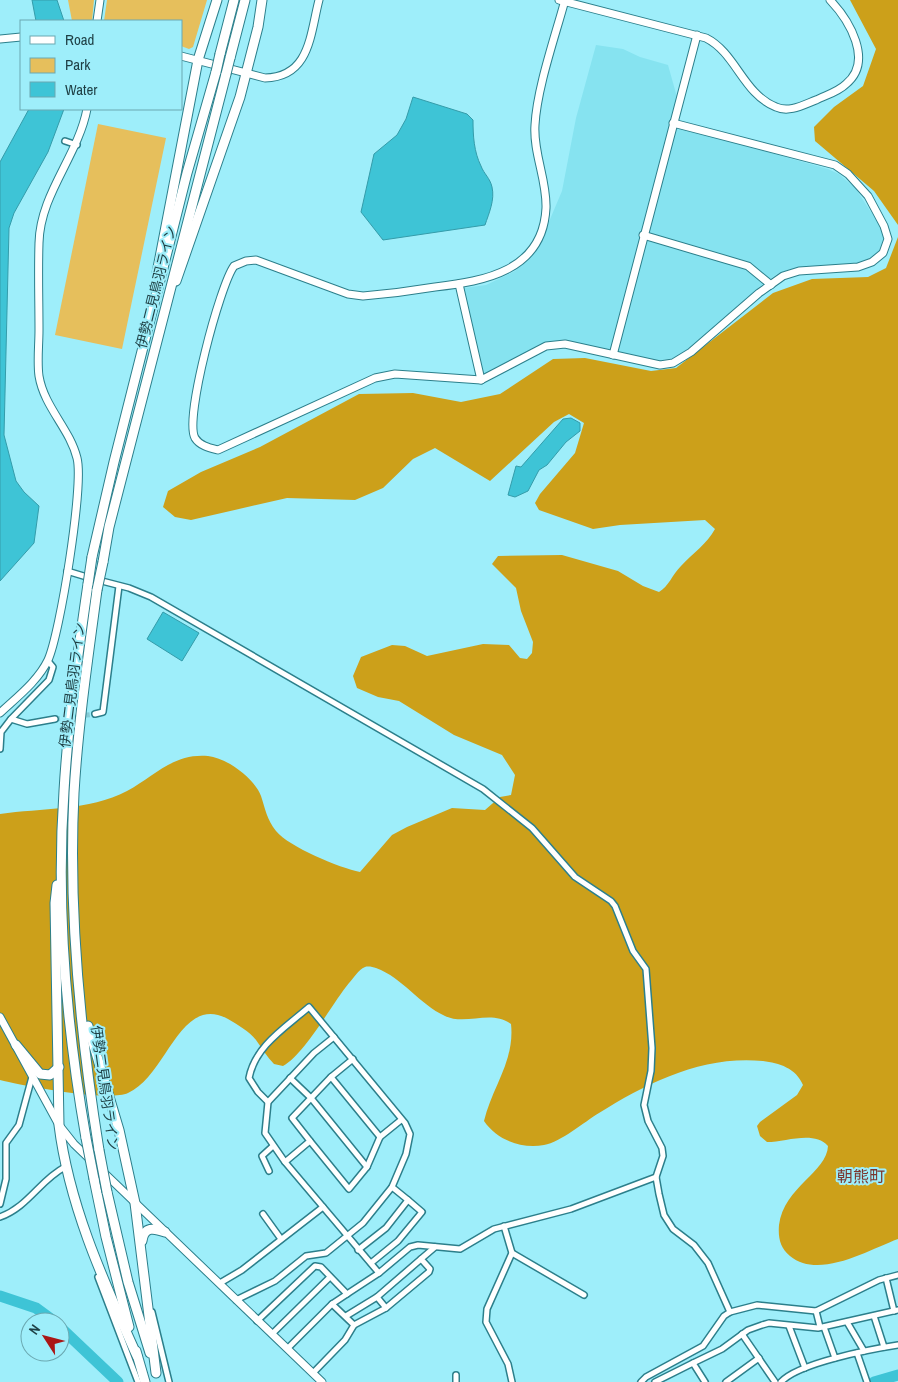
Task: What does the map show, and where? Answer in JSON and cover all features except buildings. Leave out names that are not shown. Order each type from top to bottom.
[{"type":"main road","points":[[147,337],[151,303],[198,60],[217,0]]},
{"type":"main road","name":"伊勢二見鳥羽ライン","points":[[140,1381],[137,1356],[106,1237],[86,1138],[72,1040],[63,918],[62,838],[69,723],[92,556],[187,172],[216,72],[234,0]]},
{"type":"main road","name":"伊勢二見鳥羽ライン","points":[[157,1377],[128,1282],[99,1150],[80,1002],[76,949],[74,793],[80,726],[102,562],[245,0]]},
{"type":"main road","points":[[168,297],[181,271],[246,74],[262,0]]},
{"type":"main road","points":[[62,838],[56,903],[59,1125],[65,1167],[79,1214],[137,1356]]},
{"type":"main road","points":[[76,949],[92,1045],[119,1130],[135,1203],[157,1377]]},
{"type":"main road","points":[[16,1045],[40,1074],[50,1075],[59,1067]]},
{"type":"main road","points":[[141,1244],[143,1234],[148,1229],[156,1228],[165,1232]]},
{"type":"street","points":[[98,20],[100,0]]},
{"type":"street","points":[[182,56],[246,74],[265,78],[279,78],[290,73],[300,65],[319,0]]},
{"type":"street","points":[[674,123],[835,165],[848,174],[868,196],[884,226],[888,239],[884,253],[872,262],[858,267],[799,271],[783,276],[691,352],[674,363],[660,365],[565,344],[546,346],[481,380],[395,374],[375,378],[218,450],[206,447],[196,438],[192,428],[192,414],[223,291],[234,266],[246,261],[256,260],[348,294],[363,296],[460,284],[489,278],[509,269],[527,254],[543,226],[546,202],[536,148],[535,124],[538,102],[563,0],[697,35],[719,46],[744,80],[769,104],[788,110],[839,90],[848,83],[858,64],[859,52],[854,37],[841,12],[830,0]]},
{"type":"street","points":[[613,355],[697,35]]},
{"type":"street","points":[[0,39],[20,37]]},
{"type":"street","points":[[0,713],[32,683],[48,661],[55,637],[67,571],[78,486],[78,460],[52,410],[39,376],[39,240],[45,213],[53,190],[77,145],[87,110]]},
{"type":"street","points":[[65,141],[77,145]]},
{"type":"street","points":[[643,235],[748,266],[771,285]]},
{"type":"street","points":[[460,284],[481,380]]},
{"type":"street","points":[[67,571],[130,588],[163,604],[483,789],[532,828],[575,877],[611,901],[615,906],[633,952],[643,964],[647,975],[652,1048],[651,1071],[644,1105],[648,1121],[662,1148],[662,1156],[656,1177],[664,1215],[673,1228],[694,1245],[708,1263],[730,1312]]},
{"type":"street","points":[[95,714],[103,712],[120,586]]},
{"type":"street","points":[[0,749],[1,732],[49,680],[53,667],[48,661]]},
{"type":"street","points":[[11,719],[27,724],[55,718]]},
{"type":"street","points":[[236,1300],[275,1281],[306,1256],[326,1253],[363,1223],[392,1187],[410,1144],[410,1134],[401,1120],[309,1008],[267,1042],[252,1064],[249,1078],[258,1092],[268,1102]]},
{"type":"street","points":[[0,1017],[59,1125],[74,1144],[322,1382]]},
{"type":"street","points":[[334,1037],[314,1054],[268,1102],[265,1133],[285,1162],[378,1273]]},
{"type":"street","points":[[352,1059],[331,1077],[292,1118],[349,1189],[367,1167],[380,1137],[401,1120]]},
{"type":"street","points":[[0,1204],[6,1179],[5,1149],[22,1118],[32,1077]]},
{"type":"street","points":[[331,1077],[380,1137]]},
{"type":"street","points":[[290,1078],[311,1098],[367,1167]]},
{"type":"street","points":[[285,1162],[310,1141]]},
{"type":"street","points":[[269,1171],[262,1156],[273,1146]]},
{"type":"street","points":[[0,1217],[17,1210],[55,1173],[65,1167]]},
{"type":"street","points":[[288,1348],[332,1304],[378,1273],[410,1247],[460,1249],[494,1229],[570,1209],[656,1177]]},
{"type":"street","points":[[371,1263],[398,1241],[422,1212],[392,1187]]},
{"type":"street","points":[[358,1250],[386,1228],[408,1200]]},
{"type":"street","points":[[220,1283],[242,1270],[323,1207]]},
{"type":"street","points":[[79,1214],[82,1234],[140,1381]]},
{"type":"street","points":[[262,1214],[281,1239]]},
{"type":"street","points":[[504,1226],[512,1253],[486,1309],[486,1322],[508,1364],[512,1382]]},
{"type":"street","points":[[346,1316],[376,1297],[435,1247]]},
{"type":"street","points":[[512,1253],[584,1295]]},
{"type":"street","points":[[313,1372],[345,1340],[354,1325],[386,1308],[429,1272],[430,1269],[422,1259]]},
{"type":"street","points":[[257,1321],[315,1266],[321,1267],[347,1294]]},
{"type":"street","points":[[641,1382],[646,1377],[686,1356],[707,1342],[724,1316],[730,1312],[757,1305],[816,1310],[886,1278],[898,1275]]},
{"type":"street","points":[[272,1334],[330,1277]]},
{"type":"street","points":[[655,1382],[722,1350],[742,1334],[755,1327],[769,1323],[822,1327],[896,1310],[886,1278]]},
{"type":"street","points":[[376,1297],[386,1308]]},
{"type":"street","points":[[149,1304],[155,1322],[161,1358],[169,1382]]},
{"type":"street","points":[[332,1304],[354,1325]]},
{"type":"street","points":[[816,1310],[835,1358]]},
{"type":"street","points":[[874,1316],[884,1347]]},
{"type":"street","points":[[847,1322],[864,1352]]},
{"type":"street","points":[[789,1326],[805,1368]]},
{"type":"street","points":[[742,1334],[775,1382]]},
{"type":"street","points":[[781,1382],[805,1368],[835,1358],[898,1345]]},
{"type":"street","points":[[857,1353],[867,1382]]},
{"type":"street","points":[[686,1356],[705,1382]]},
{"type":"street","points":[[726,1382],[759,1358]]},
{"type":"street","points":[[456,1375],[456,1382]]},
{"type":"shaded area","points":[[850,0],[898,0],[898,225],[874,191],[815,141],[814,127],[834,107],[863,86],[876,49]]},
{"type":"shaded area","points":[[596,45],[623,49],[640,57],[668,65],[677,97],[670,125],[828,169],[839,174],[856,189],[882,229],[884,247],[866,265],[791,269],[777,274],[759,287],[689,350],[678,357],[653,362],[569,341],[550,341],[536,347],[495,372],[482,375],[464,288],[486,285],[515,271],[537,250],[562,191],[576,118]]},
{"type":"shaded area","points":[[898,237],[898,1239],[858,1256],[829,1264],[815,1265],[802,1263],[784,1250],[779,1234],[782,1212],[796,1190],[821,1164],[828,1146],[822,1141],[815,1139],[799,1138],[767,1142],[760,1136],[757,1126],[760,1122],[797,1095],[803,1085],[796,1074],[786,1067],[763,1061],[741,1060],[719,1062],[677,1073],[637,1091],[551,1143],[535,1146],[518,1144],[503,1138],[489,1128],[484,1121],[510,1050],[511,1024],[495,1018],[453,1019],[445,1016],[427,1005],[395,978],[386,972],[372,967],[365,967],[358,972],[309,1040],[283,1066],[274,1064],[253,1037],[243,1028],[228,1019],[212,1014],[198,1017],[186,1027],[142,1084],[128,1093],[103,1096],[46,1089],[0,1080],[0,814],[65,808],[97,802],[127,791],[174,762],[196,756],[208,756],[231,765],[252,782],[261,796],[270,823],[276,831],[292,844],[315,856],[360,872],[392,835],[407,827],[452,808],[485,810],[500,797],[511,795],[515,775],[502,755],[454,735],[399,701],[378,697],[357,688],[353,676],[361,657],[392,645],[405,646],[427,656],[483,644],[509,645],[520,658],[527,659],[532,653],[533,642],[521,611],[516,588],[492,564],[498,556],[562,555],[618,571],[643,586],[659,592],[715,529],[705,520],[620,525],[593,529],[539,510],[535,503],[540,494],[575,453],[584,423],[569,414],[554,422],[490,481],[435,448],[413,459],[383,488],[355,500],[287,498],[191,520],[175,517],[163,507],[168,491],[201,472],[260,447],[359,394],[413,393],[461,402],[500,394],[553,359],[585,358],[651,371],[676,368],[773,293],[812,279],[868,277],[886,268]]},
{"type":"green space","points":[[68,0],[94,0],[92,20],[72,20]]},
{"type":"green space","points":[[107,0],[207,0],[193,47],[189,49],[182,46],[182,20],[104,20]]},
{"type":"green space","points":[[98,124],[166,138],[122,349],[55,335]]},
{"type":"water","points":[[32,0],[57,0],[64,20],[36,20]]},
{"type":"water","points":[[413,97],[467,114],[473,120],[475,150],[493,192],[485,225],[383,240],[361,212],[374,154],[397,135],[406,119]]},
{"type":"water","points":[[28,110],[64,110],[48,152],[14,213],[9,228],[4,435],[16,481],[24,492],[39,506],[34,543],[0,581],[0,162]]},
{"type":"water","points":[[571,418],[580,423],[580,431],[566,442],[547,465],[539,470],[528,491],[515,497],[508,495],[516,466],[521,467],[563,419]]},
{"type":"water","points":[[163,612],[199,633],[182,661],[147,639]]},
{"type":"waterway","points":[[0,1296],[36,1308],[41,1312]]},
{"type":"waterway","points":[[70,1336],[118,1382]]},
{"type":"waterway","points":[[874,1382],[898,1375]]},
{"type":"tunnel","points":[[55,719],[95,714]]},
{"type":"district","name":"朝熊町","points":[[861,1176]]}]
